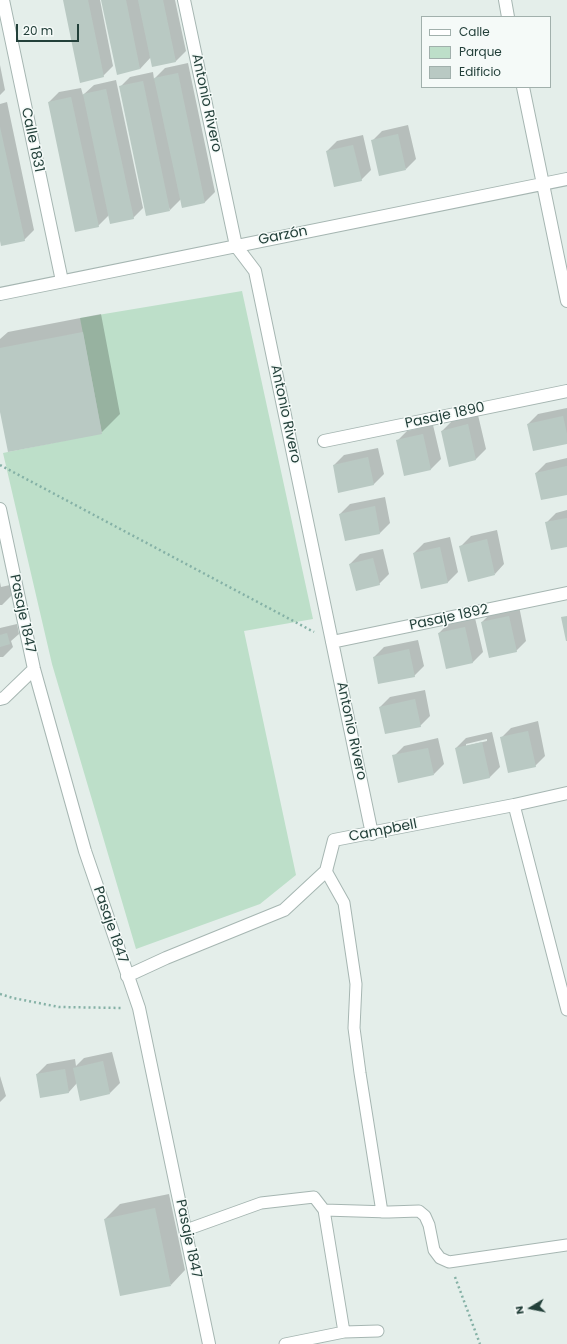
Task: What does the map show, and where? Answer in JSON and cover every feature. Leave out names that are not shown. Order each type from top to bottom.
[{"type":"street","name":"Calle 1831","points":[[3,0],[62,281]]},
{"type":"street","name":"Antonio Rivero","points":[[184,0],[236,246],[255,271],[372,834]]},
{"type":"street","points":[[505,0],[508,16]]},
{"type":"street","points":[[523,88],[567,301]]},
{"type":"street","name":"Garzón","points":[[0,294],[567,179]]},
{"type":"street","name":"Pasaje 1890","points":[[324,441],[567,391]]},
{"type":"street","name":"Pasaje 1847","points":[[0,509],[4,551],[34,669],[85,850],[139,1008],[209,1344]]},
{"type":"street","name":"Pasaje 1892","points":[[332,642],[567,593]]},
{"type":"street","points":[[0,699],[4,698],[34,669]]},
{"type":"street","name":"Campbell","points":[[326,871],[334,840],[372,834],[567,793]]},
{"type":"street","points":[[127,976],[166,958],[284,910],[326,871]]},
{"type":"lane","points":[[514,805],[567,1010]]},
{"type":"lane","points":[[326,871],[344,903],[356,984],[354,1028],[382,1212]]},
{"type":"lane","points":[[186,1230],[260,1203],[314,1198],[324,1210],[344,1332]]},
{"type":"lane","points":[[324,1210],[382,1212],[419,1211],[425,1216],[429,1225],[434,1250],[440,1258],[449,1262],[567,1245]]},
{"type":"lane","points":[[285,1344],[344,1332],[378,1331]]},
{"type":"path","points":[[0,465],[332,642]]},
{"type":"path","points":[[0,994],[59,1007],[139,1008]]},
{"type":"path","points":[[449,1262],[480,1344]]},
{"type":"green space","points":[[242,291],[313,619],[244,631],[296,875],[260,904],[136,949],[52,664],[3,453],[102,433],[80,318]]},
{"type":"building","points":[[63,0],[88,0],[104,77],[80,83]]},
{"type":"building","points":[[101,0],[126,0],[140,69],[117,75]]},
{"type":"building","points":[[138,0],[163,0],[176,62],[152,67]]},
{"type":"building","points":[[178,73],[205,203],[182,208],[154,78]]},
{"type":"building","points":[[143,81],[170,211],[146,216],[119,86]]},
{"type":"building","points":[[106,89],[134,219],[110,224],[83,94]]},
{"type":"building","points":[[71,97],[99,227],[75,232],[48,102]]},
{"type":"building","points":[[0,127],[25,241],[1,246],[0,241]]},
{"type":"building","points":[[398,134],[406,170],[379,176],[371,140]]},
{"type":"building","points":[[353,145],[362,181],[334,187],[326,151]]},
{"type":"building","points":[[83,332],[102,434],[8,452],[0,412],[0,348]]},
{"type":"building","points":[[563,416],[567,434],[567,444],[533,451],[527,424]]},
{"type":"building","points":[[468,424],[476,460],[449,467],[441,431]]},
{"type":"building","points":[[423,434],[431,470],[404,476],[396,440]]},
{"type":"building","points":[[368,457],[374,485],[338,493],[333,465]]},
{"type":"building","points":[[567,466],[567,495],[541,500],[535,473]]},
{"type":"building","points":[[375,506],[380,534],[345,541],[339,514]]},
{"type":"building","points":[[567,518],[567,547],[551,550],[545,522]]},
{"type":"building","points":[[487,539],[495,575],[468,582],[459,546]]},
{"type":"building","points":[[440,547],[448,583],[421,589],[413,553]]},
{"type":"building","points":[[373,558],[380,585],[356,591],[349,564]]},
{"type":"building","points":[[509,616],[517,652],[489,658],[481,622]]},
{"type":"building","points":[[567,616],[567,641],[566,641],[561,617]]},
{"type":"building","points":[[465,627],[473,663],[446,669],[438,633]]},
{"type":"building","points":[[7,633],[10,644],[0,647],[0,635]]},
{"type":"building","points":[[409,649],[415,677],[378,684],[373,657]]},
{"type":"building","points":[[415,699],[421,727],[385,734],[379,707]]},
{"type":"building","points":[[528,731],[536,767],[508,773],[500,737]]},
{"type":"building","points":[[482,742],[490,778],[463,784],[455,748]]},
{"type":"building","points":[[428,748],[434,775],[398,783],[392,755]]},
{"type":"building","points":[[103,1061],[110,1094],[80,1101],[73,1068]]},
{"type":"building","points":[[65,1069],[69,1093],[40,1098],[36,1074]]},
{"type":"building","points":[[155,1208],[171,1286],[120,1296],[104,1219]]}]
